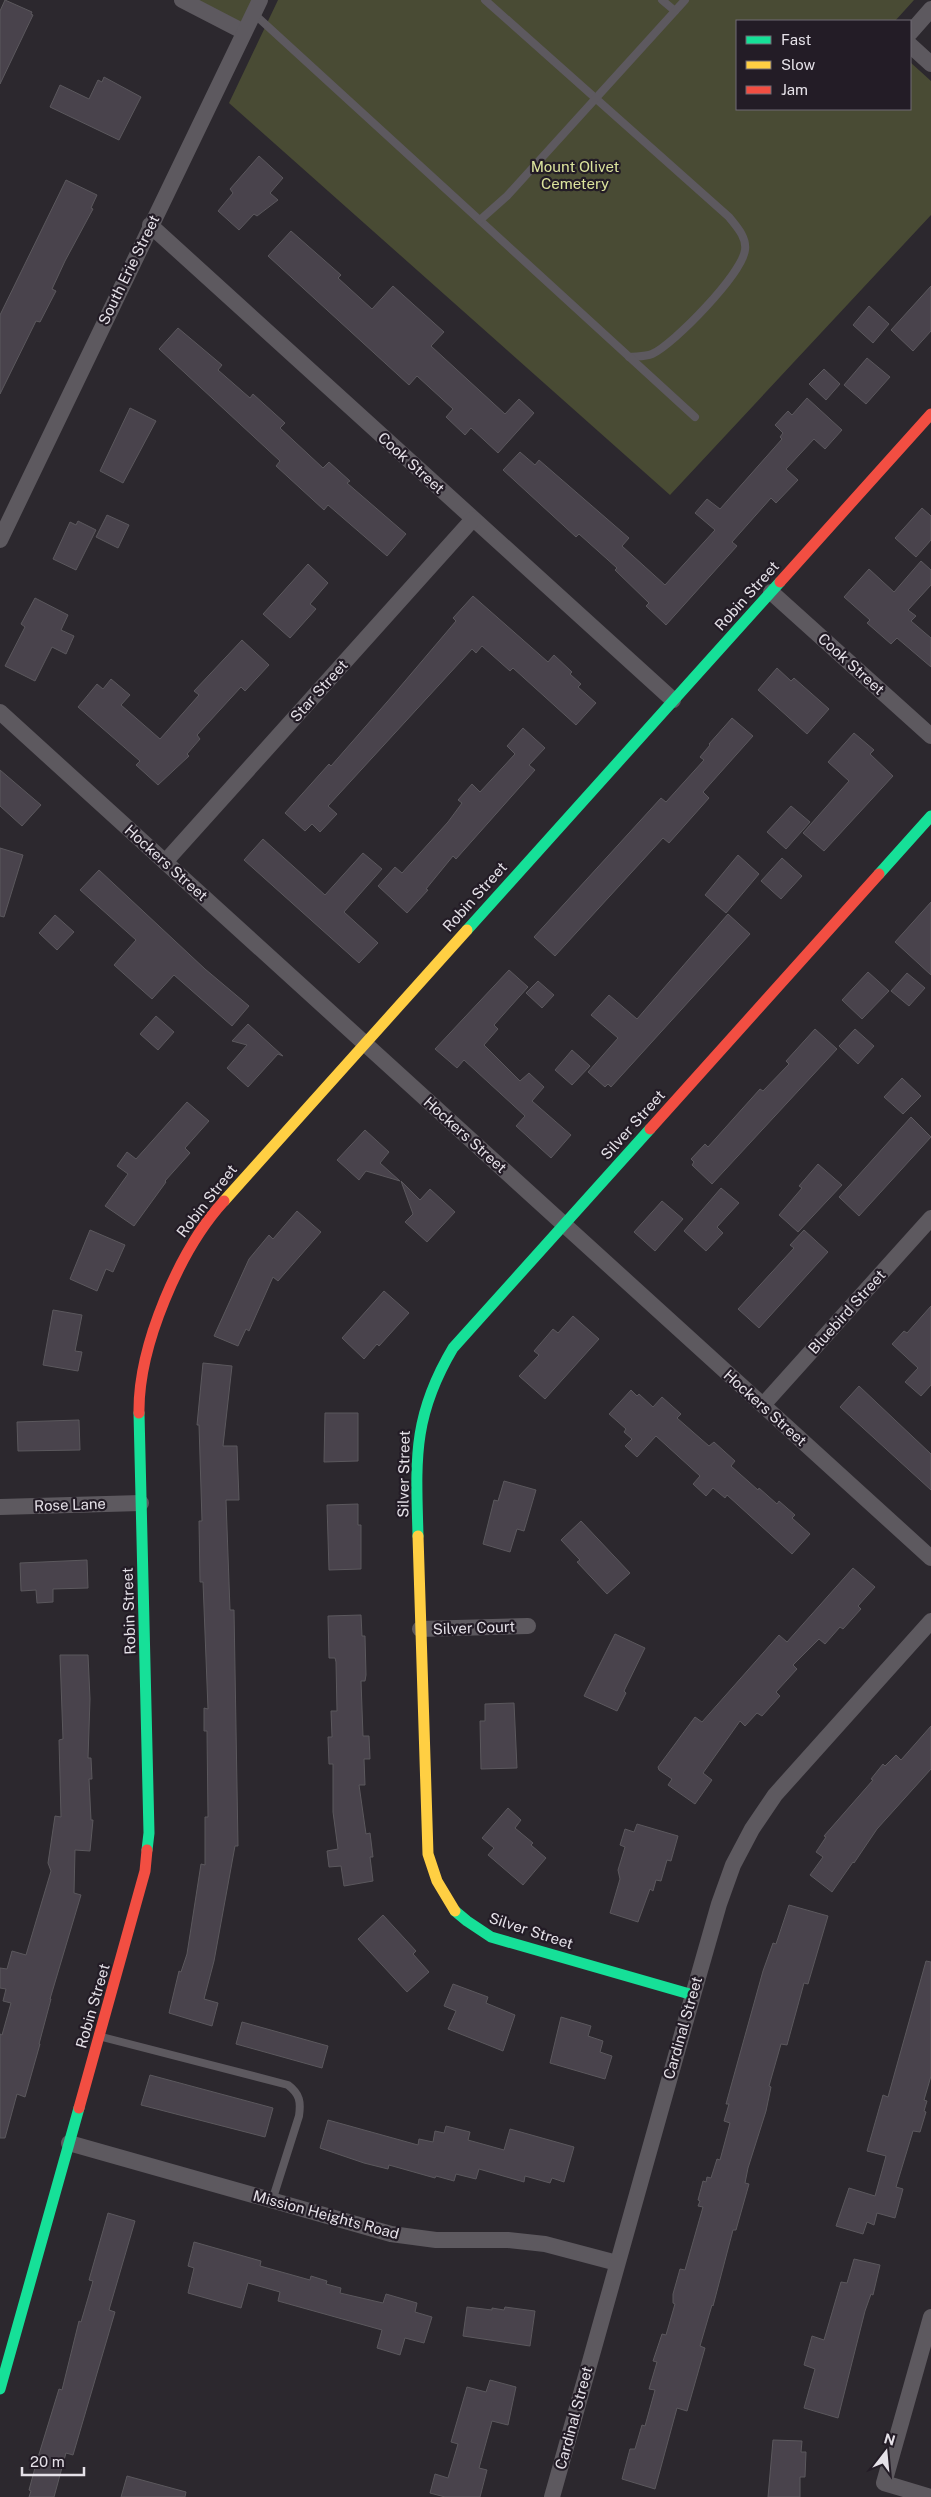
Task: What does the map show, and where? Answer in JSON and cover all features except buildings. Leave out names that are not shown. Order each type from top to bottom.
[{"type":"street","points":[[182,0],[244,32]]},
{"type":"street","name":"South Erie Street","points":[[0,540],[256,6]]},
{"type":"street","points":[[911,32],[931,9]]},
{"type":"street","points":[[911,46],[931,64]]},
{"type":"street","name":"Cook Street","points":[[150,225],[672,700]]},
{"type":"street","name":"Robin Street","points":[[0,2389],[138,1903],[145,1871],[149,1833],[139,1409],[144,1367],[154,1326],[168,1287],[188,1249],[212,1214],[931,414]]},
{"type":"street","name":"Star Street","points":[[165,862],[473,519]]},
{"type":"street","name":"Cook Street","points":[[771,592],[931,736]]},
{"type":"street","name":"Hockers Street","points":[[0,712],[931,1558]]},
{"type":"street","name":"Silver Street","points":[[693,1995],[491,1937],[476,1929],[457,1914],[446,1900],[434,1877],[428,1854],[420,1629],[416,1459],[418,1430],[426,1398],[438,1371],[453,1348],[931,816]]},
{"type":"street","name":"Bluebird Street","points":[[763,1405],[931,1218]]},
{"type":"street","name":"Rose Lane","points":[[0,1507],[141,1503]]},
{"type":"street","name":"Cardinal Street","points":[[552,2497],[719,1904],[733,1865],[752,1829],[775,1795],[931,1621]]},
{"type":"street","name":"Silver Court","points":[[420,1629],[528,1626]]},
{"type":"street","name":"Mission Heights Road","points":[[69,2144],[391,2234],[436,2240],[508,2240],[545,2244],[617,2263]]},
{"type":"street","points":[[931,2317],[884,2484],[931,2497]]},
{"type":"lane","points":[[485,0],[729,217],[742,234],[746,250],[738,270],[670,343],[650,355],[629,357]]},
{"type":"lane","points":[[662,0],[675,11]]},
{"type":"lane","points":[[480,220],[507,196],[685,0]]},
{"type":"lane","points":[[256,6],[480,220],[695,417]]},
{"type":"lane","points":[[100,2036],[288,2085],[296,2091],[300,2104],[299,2116],[272,2200]]},
{"type":"green space","points":[[182,0],[260,0],[244,32]]},
{"type":"green space","name":"Mount Olivet Cemetery","points":[[278,0],[914,0],[896,20],[736,20],[736,110],[911,110],[911,63],[931,81],[931,215],[670,495],[229,103]]},
{"type":"traffic: fast","points":[[467,930],[780,582]]},
{"type":"traffic: fast","points":[[879,874],[931,816]]},
{"type":"traffic: fast","points":[[418,1536],[417,1461],[419,1439],[430,1396],[453,1348],[650,1129]]},
{"type":"traffic: fast","points":[[139,1413],[149,1833],[147,1850]]},
{"type":"traffic: fast","points":[[455,1911],[491,1937],[693,1995]]},
{"type":"traffic: fast","points":[[0,2389],[79,2108]]},
{"type":"traffic: slow","points":[[224,1201],[467,930]]},
{"type":"traffic: slow","points":[[418,1536],[428,1854],[437,1881],[455,1911]]},
{"type":"traffic: jam","points":[[780,582],[931,414]]},
{"type":"traffic: jam","points":[[650,1129],[879,874]]},
{"type":"traffic: jam","points":[[139,1413],[146,1358],[165,1300],[192,1245],[224,1201]]},
{"type":"traffic: jam","points":[[79,2108],[145,1871],[147,1850]]}]
